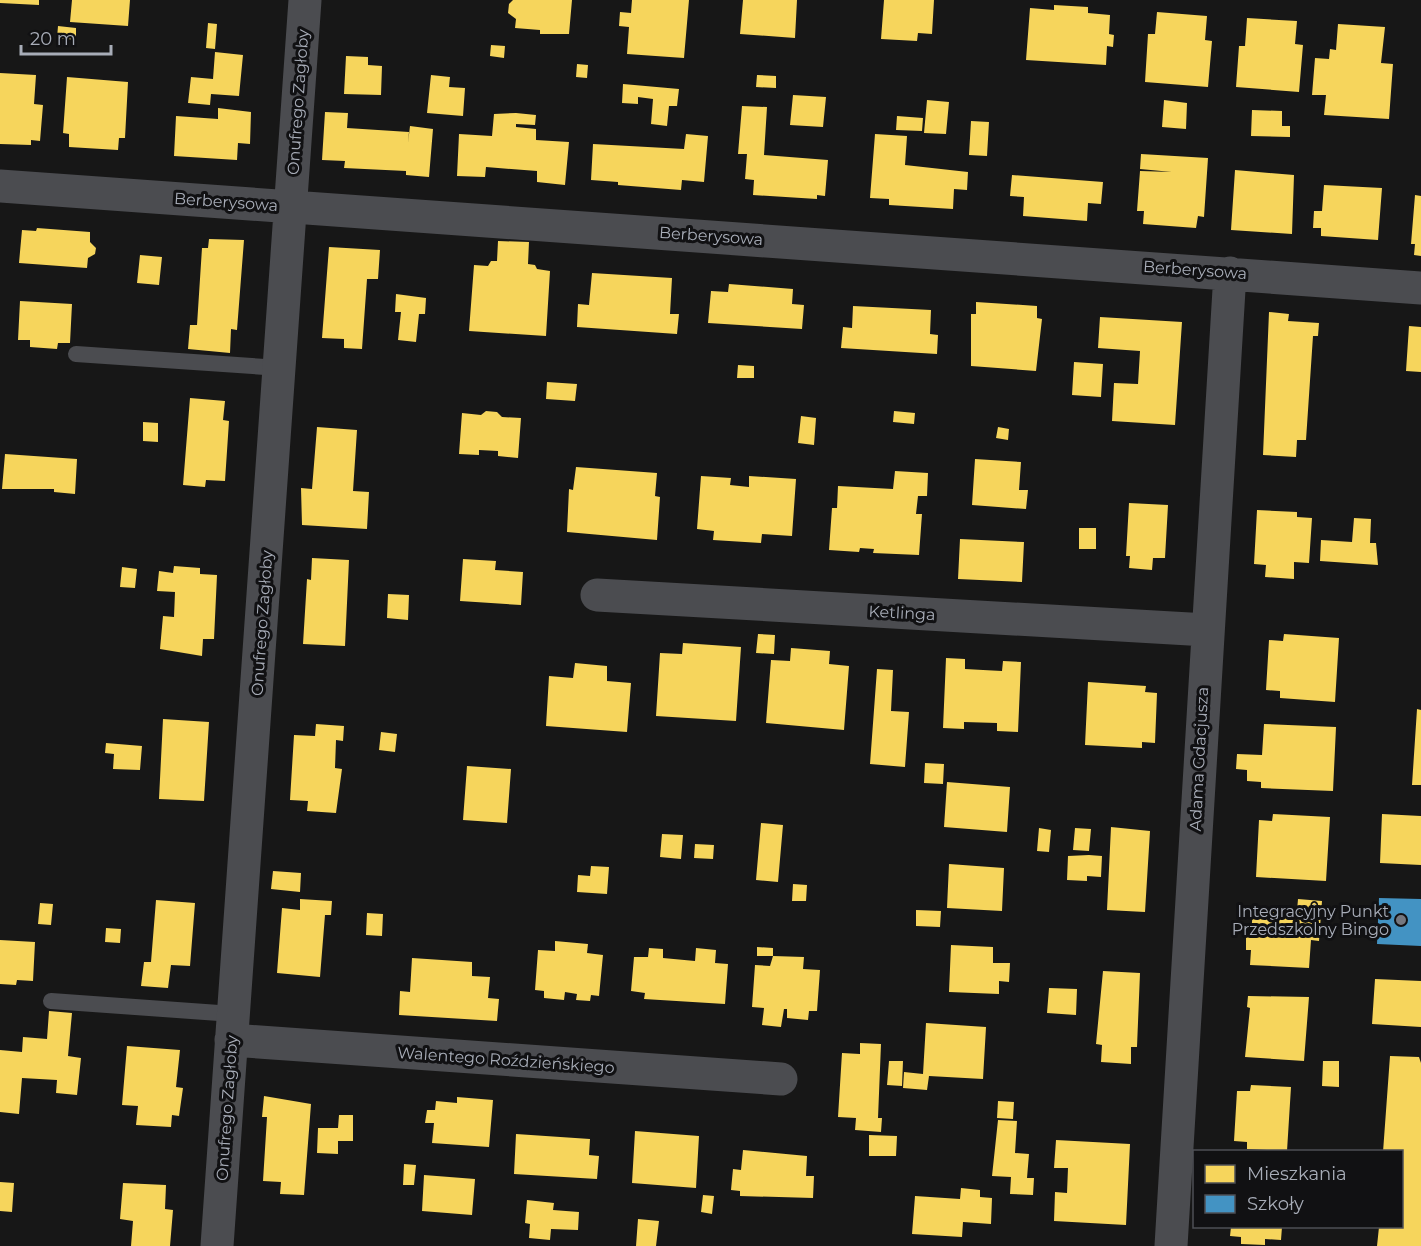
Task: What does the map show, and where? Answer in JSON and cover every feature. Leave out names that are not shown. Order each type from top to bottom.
[{"type":"street","name":"Onufrego Zagłoby","points":[[218,1246],[304,0]]},
{"type":"street","name":"Berberysowa","points":[[0,186],[1421,288]]},
{"type":"street","name":"Adama Gdacjusza","points":[[1171,1246],[1230,273]]},
{"type":"street","name":"Ketlinga","points":[[597,595],[1207,630]]},
{"type":"street","name":"Walentego Roździeńskiego","points":[[232,1027],[781,1079]]},
{"type":"lane","points":[[76,354],[280,368]]},
{"type":"lane","points":[[51,1001],[232,1027]]},
{"type":"building: Mieszkania","points":[[0,0],[39,0],[39,5],[0,3]]},
{"type":"building: Mieszkania","points":[[72,0],[130,0],[128,26],[70,22]]},
{"type":"building: Mieszkania","points":[[513,0],[572,0],[569,34],[540,34],[540,30],[515,28],[516,19],[508,13],[509,4]]},
{"type":"building: Mieszkania","points":[[632,0],[689,0],[684,58],[627,54],[629,27],[619,26],[620,12],[631,13]]},
{"type":"building: Mieszkania","points":[[743,0],[797,0],[795,38],[740,34]]},
{"type":"building: Mieszkania","points":[[884,0],[934,0],[932,34],[918,33],[917,41],[881,39]]},
{"type":"building: Mieszkania","points":[[1054,5],[1088,7],[1088,13],[1110,15],[1109,34],[1114,35],[1113,47],[1107,46],[1106,65],[1026,60],[1030,8],[1054,10]]},
{"type":"building: Mieszkania","points":[[1157,12],[1207,16],[1205,40],[1212,41],[1208,87],[1145,82],[1148,34],[1155,34]]},
{"type":"building: Mieszkania","points":[[1247,18],[1297,21],[1295,44],[1303,45],[1299,92],[1236,87],[1239,46],[1245,46]]},
{"type":"building: Mieszkania","points":[[208,23],[217,24],[215,49],[206,48]]},
{"type":"building: Mieszkania","points":[[1338,24],[1385,27],[1381,63],[1393,64],[1389,119],[1324,115],[1326,95],[1312,95],[1315,58],[1329,59],[1330,49],[1336,50]]},
{"type":"building: Mieszkania","points":[[58,26],[76,28],[76,40],[57,38]]},
{"type":"building: Mieszkania","points":[[491,45],[505,46],[504,58],[490,56]]},
{"type":"building: Mieszkania","points":[[215,52],[243,55],[239,96],[211,94],[210,105],[188,103],[191,77],[213,79]]},
{"type":"building: Mieszkania","points":[[346,56],[368,57],[368,65],[382,66],[381,95],[344,94]]},
{"type":"building: Mieszkania","points":[[577,64],[588,65],[587,78],[576,77]]},
{"type":"building: Mieszkania","points":[[0,73],[36,75],[34,104],[43,105],[40,141],[31,140],[31,145],[0,144]]},
{"type":"building: Mieszkania","points":[[431,75],[450,77],[449,87],[465,88],[463,116],[427,113]]},
{"type":"building: Mieszkania","points":[[757,75],[776,76],[776,88],[756,87]]},
{"type":"building: Mieszkania","points":[[67,77],[128,82],[125,138],[119,138],[118,150],[69,147],[69,134],[63,133]]},
{"type":"building: Mieszkania","points":[[623,84],[679,89],[677,106],[669,106],[667,126],[651,124],[653,99],[638,97],[638,104],[622,103]]},
{"type":"building: Mieszkania","points":[[793,95],[826,97],[823,127],[790,125]]},
{"type":"building: Mieszkania","points":[[927,100],[949,102],[946,134],[924,133]]},
{"type":"building: Mieszkania","points":[[1164,100],[1187,103],[1186,129],[1162,127]]},
{"type":"building: Mieszkania","points":[[742,106],[767,107],[764,155],[828,160],[825,196],[817,195],[817,199],[753,195],[754,180],[745,179],[747,154],[738,154]]},
{"type":"building: Mieszkania","points":[[218,108],[251,112],[250,144],[238,143],[237,160],[174,156],[176,116],[218,119]]},
{"type":"building: Mieszkania","points":[[1252,110],[1282,111],[1282,126],[1290,126],[1290,137],[1251,136]]},
{"type":"building: Mieszkania","points":[[325,112],[348,113],[347,128],[409,132],[408,143],[410,126],[433,129],[429,177],[406,175],[406,171],[344,168],[345,161],[322,160]]},
{"type":"building: Mieszkania","points":[[494,114],[536,115],[535,125],[516,124],[516,127],[536,129],[536,140],[569,142],[565,185],[537,182],[537,171],[486,167],[485,177],[457,176],[459,134],[492,136]]},
{"type":"building: Mieszkania","points":[[897,116],[923,118],[922,131],[896,130]]},
{"type":"building: Mieszkania","points":[[971,121],[989,122],[987,156],[969,155]]},
{"type":"building: Mieszkania","points":[[686,134],[708,136],[704,182],[682,180],[681,190],[618,185],[618,182],[591,180],[593,144],[684,149]]},
{"type":"building: Mieszkania","points":[[875,134],[907,136],[905,165],[968,172],[967,190],[954,189],[953,209],[889,205],[889,199],[870,198]]},
{"type":"building: Mieszkania","points":[[1141,154],[1208,158],[1204,217],[1198,216],[1196,228],[1143,224],[1144,211],[1137,211],[1140,171],[1172,172],[1140,169]]},
{"type":"building: Mieszkania","points":[[1235,170],[1294,175],[1292,234],[1231,230]]},
{"type":"building: Mieszkania","points":[[1012,175],[1103,182],[1101,204],[1088,203],[1087,221],[1023,216],[1024,197],[1010,196]]},
{"type":"building: Mieszkania","points":[[1324,185],[1382,188],[1378,240],[1321,236],[1321,228],[1313,228],[1314,211],[1322,211]]},
{"type":"building: Mieszkania","points":[[1415,195],[1421,196],[1421,256],[1414,255],[1415,244],[1411,244]]},
{"type":"building: Mieszkania","points":[[37,228],[90,232],[90,242],[96,248],[95,254],[88,258],[87,268],[19,263],[22,230],[36,231]]},
{"type":"building: Mieszkania","points":[[209,239],[244,240],[237,330],[231,329],[230,353],[188,349],[190,325],[197,325],[202,248],[208,248]]},
{"type":"building: Mieszkania","points":[[498,241],[529,242],[528,264],[535,265],[537,269],[550,271],[546,336],[469,331],[474,265],[488,266],[491,261],[497,261]]},
{"type":"building: Mieszkania","points":[[329,247],[380,250],[378,279],[367,279],[362,349],[344,348],[344,339],[322,338]]},
{"type":"building: Mieszkania","points":[[140,255],[162,257],[159,285],[137,283]]},
{"type":"building: Mieszkania","points":[[592,273],[672,278],[670,314],[679,314],[677,334],[577,327],[578,304],[589,305]]},
{"type":"building: Mieszkania","points":[[729,284],[793,289],[792,304],[804,305],[802,329],[708,323],[711,291],[728,292]]},
{"type":"building: Mieszkania","points":[[396,294],[426,298],[425,314],[419,314],[416,342],[398,340],[401,312],[395,312]]},
{"type":"building: Mieszkania","points":[[20,301],[72,304],[70,343],[58,343],[57,349],[30,347],[30,340],[18,340]]},
{"type":"building: Mieszkania","points":[[976,302],[1037,306],[1037,318],[1042,319],[1036,371],[971,366],[971,314],[976,314]]},
{"type":"building: Mieszkania","points":[[853,306],[931,310],[930,334],[938,335],[937,354],[841,348],[843,327],[852,328]]},
{"type":"building: Mieszkania","points":[[1269,312],[1289,314],[1288,321],[1319,323],[1318,336],[1313,336],[1306,440],[1297,440],[1296,457],[1263,455]]},
{"type":"building: Mieszkania","points":[[1100,317],[1182,322],[1175,425],[1112,421],[1114,383],[1138,384],[1140,351],[1098,348]]},
{"type":"building: Mieszkania","points":[[1409,326],[1421,327],[1421,372],[1406,371]]},
{"type":"building: Mieszkania","points":[[1074,362],[1103,364],[1101,397],[1072,395]]},
{"type":"building: Mieszkania","points":[[738,365],[754,366],[754,378],[737,378]]},
{"type":"building: Mieszkania","points":[[547,382],[577,384],[575,401],[546,399]]},
{"type":"building: Mieszkania","points":[[190,398],[225,401],[223,420],[229,421],[225,481],[206,480],[205,487],[183,485]]},
{"type":"building: Mieszkania","points":[[486,411],[497,412],[502,417],[521,418],[518,458],[498,456],[498,451],[479,450],[479,455],[459,454],[462,413],[481,415]]},
{"type":"building: Mieszkania","points":[[894,411],[915,413],[914,424],[893,422]]},
{"type":"building: Mieszkania","points":[[801,416],[816,418],[814,445],[798,443]]},
{"type":"building: Mieszkania","points":[[143,422],[158,423],[158,442],[143,441]]},
{"type":"building: Mieszkania","points":[[317,427],[357,430],[353,491],[369,492],[367,529],[302,525],[301,488],[312,489]]},
{"type":"building: Mieszkania","points":[[998,427],[1009,429],[1008,440],[996,438]]},
{"type":"building: Mieszkania","points":[[5,454],[77,459],[75,494],[54,492],[54,489],[2,489]]},
{"type":"building: Mieszkania","points":[[975,459],[1021,462],[1019,490],[1028,490],[1026,509],[972,505]]},
{"type":"building: Mieszkania","points":[[576,467],[657,473],[655,496],[660,497],[657,540],[567,532],[569,489],[573,490]]},
{"type":"building: Mieszkania","points":[[895,471],[928,473],[927,496],[918,496],[916,514],[922,514],[919,555],[873,553],[874,549],[860,548],[859,552],[829,550],[832,508],[837,508],[838,486],[893,489]]},
{"type":"building: Mieszkania","points":[[701,476],[731,478],[730,485],[749,487],[749,476],[796,479],[792,536],[762,534],[761,543],[713,540],[714,531],[697,529]]},
{"type":"building: Mieszkania","points":[[1129,503],[1168,505],[1165,558],[1153,558],[1152,570],[1129,568],[1130,556],[1126,556]]},
{"type":"building: Mieszkania","points":[[1257,510],[1297,512],[1297,517],[1312,518],[1309,563],[1294,562],[1294,579],[1265,577],[1266,565],[1254,564]]},
{"type":"building: Mieszkania","points":[[1354,518],[1371,519],[1370,543],[1376,543],[1378,565],[1320,561],[1321,540],[1352,542]]},
{"type":"building: Mieszkania","points":[[1079,528],[1096,528],[1096,549],[1079,549]]},
{"type":"building: Mieszkania","points":[[960,539],[1024,542],[1022,582],[958,579]]},
{"type":"building: Mieszkania","points":[[312,558],[349,560],[345,646],[303,644],[307,579],[311,580]]},
{"type":"building: Mieszkania","points":[[463,559],[496,561],[495,570],[523,572],[521,605],[460,601]]},
{"type":"building: Mieszkania","points":[[174,566],[200,568],[200,574],[217,575],[214,639],[203,639],[202,656],[160,649],[163,616],[174,617],[175,592],[157,591],[159,571],[173,573]]},
{"type":"building: Mieszkania","points":[[122,567],[137,569],[135,588],[120,587]]},
{"type":"building: Mieszkania","points":[[388,594],[409,595],[408,620],[387,618]]},
{"type":"building: Mieszkania","points":[[758,634],[775,635],[774,654],[756,653]]},
{"type":"building: Mieszkania","points":[[1284,634],[1339,638],[1335,702],[1280,698],[1280,691],[1266,690],[1269,640],[1283,641]]},
{"type":"building: Mieszkania","points":[[683,643],[741,647],[736,721],[656,716],[660,653],[682,654]]},
{"type":"building: Mieszkania","points":[[791,648],[830,651],[829,664],[849,666],[844,730],[766,723],[771,660],[790,661]]},
{"type":"building: Mieszkania","points":[[946,658],[965,659],[965,669],[983,670],[1002,671],[1003,661],[1021,662],[1018,732],[997,731],[997,723],[964,722],[964,729],[943,728]]},
{"type":"building: Mieszkania","points":[[575,663],[607,666],[607,681],[631,683],[627,732],[546,726],[549,676],[573,678]]},
{"type":"building: Mieszkania","points":[[877,669],[893,670],[891,711],[909,712],[905,767],[870,764]]},
{"type":"building: Mieszkania","points":[[1088,682],[1146,686],[1145,692],[1157,693],[1155,743],[1142,742],[1142,748],[1085,745]]},
{"type":"building: Mieszkania","points":[[1417,709],[1421,710],[1421,785],[1412,785]]},
{"type":"building: Mieszkania","points":[[163,719],[209,722],[204,801],[159,799]]},
{"type":"building: Mieszkania","points":[[316,724],[344,726],[343,741],[336,740],[335,768],[342,769],[336,813],[307,811],[308,801],[290,800],[294,735],[315,736]]},
{"type":"building: Mieszkania","points":[[1264,724],[1336,727],[1333,791],[1261,788],[1261,782],[1247,781],[1247,770],[1236,769],[1237,754],[1262,755]]},
{"type":"building: Mieszkania","points":[[381,732],[397,734],[395,752],[379,750]]},
{"type":"building: Mieszkania","points":[[106,743],[142,746],[140,770],[113,769],[114,754],[105,753]]},
{"type":"building: Mieszkania","points":[[925,763],[944,764],[943,784],[924,783]]},
{"type":"building: Mieszkania","points":[[467,766],[511,769],[507,823],[463,820]]},
{"type":"building: Mieszkania","points":[[947,782],[1010,787],[1007,832],[944,827]]},
{"type":"building: Mieszkania","points":[[1273,814],[1330,817],[1326,881],[1256,877],[1259,820],[1272,821]]},
{"type":"building: Mieszkania","points":[[1382,814],[1421,816],[1421,865],[1380,863]]},
{"type":"building: Mieszkania","points":[[761,823],[783,825],[778,882],[756,880]]},
{"type":"building: Mieszkania","points":[[1111,827],[1150,831],[1145,912],[1107,910]]},
{"type":"building: Mieszkania","points":[[1039,828],[1051,830],[1049,852],[1037,851]]},
{"type":"building: Mieszkania","points":[[1075,828],[1091,829],[1089,851],[1073,850]]},
{"type":"building: Mieszkania","points":[[662,834],[683,835],[681,859],[660,857]]},
{"type":"building: Mieszkania","points":[[695,844],[714,845],[713,859],[694,858]]},
{"type":"building: Mieszkania","points":[[1068,856],[1102,856],[1101,877],[1087,876],[1087,881],[1067,880]]},
{"type":"building: Mieszkania","points":[[949,864],[1004,868],[1002,911],[947,908]]},
{"type":"building: Mieszkania","points":[[591,866],[609,867],[607,894],[577,892],[578,875],[590,876]]},
{"type":"building: Mieszkania","points":[[273,871],[301,873],[300,892],[271,889]]},
{"type":"building: Mieszkania","points":[[793,884],[807,885],[806,901],[792,901]]},
{"type":"building: Mieszkania","points":[[300,899],[332,901],[331,915],[325,915],[320,977],[277,973],[282,908],[300,910]]},
{"type":"building: Mieszkania","points":[[1298,899],[1322,901],[1319,941],[1311,940],[1309,968],[1250,965],[1251,950],[1246,950],[1246,936],[1251,936],[1253,908],[1297,911]]},
{"type":"building: Mieszkania","points":[[156,900],[195,903],[190,966],[171,965],[168,988],[141,986],[144,962],[151,962]]},
{"type":"building: Mieszkania","points":[[40,903],[53,904],[51,925],[38,924]]},
{"type":"building: Mieszkania","points":[[916,910],[941,911],[940,927],[916,926]]},
{"type":"building: Mieszkania","points":[[367,913],[383,914],[382,936],[366,935]]},
{"type":"building: Mieszkania","points":[[106,928],[121,929],[120,943],[105,942]]},
{"type":"building: Mieszkania","points":[[0,940],[35,942],[33,981],[17,980],[16,985],[0,984]]},
{"type":"building: Mieszkania","points":[[555,941],[588,944],[587,953],[603,955],[599,996],[591,995],[590,1001],[576,1000],[577,994],[565,992],[564,1000],[544,998],[544,991],[535,990],[538,950],[555,951]]},
{"type":"building: Mieszkania","points":[[951,945],[993,947],[993,963],[1010,963],[1009,982],[999,981],[999,994],[949,992]]},
{"type":"building: Mieszkania","points":[[757,947],[773,948],[773,956],[757,956]]},
{"type":"building: Mieszkania","points":[[649,948],[663,949],[663,958],[695,961],[696,948],[716,950],[715,963],[728,964],[725,1004],[644,999],[645,993],[631,991],[634,957],[648,957]]},
{"type":"building: Mieszkania","points":[[773,956],[804,957],[803,969],[820,970],[817,1011],[809,1011],[808,1020],[787,1018],[787,1009],[784,1009],[781,1027],[762,1025],[764,1008],[752,1007],[755,965],[770,966]]},
{"type":"building: Mieszkania","points":[[412,958],[472,962],[472,976],[490,977],[488,998],[499,999],[497,1021],[399,1015],[400,991],[410,992]]},
{"type":"building: Mieszkania","points":[[1103,971],[1140,973],[1137,1047],[1131,1047],[1131,1064],[1101,1062],[1102,1045],[1096,1044]]},
{"type":"building: Mieszkania","points":[[1375,979],[1421,981],[1421,1027],[1372,1024]]},
{"type":"building: Mieszkania","points":[[1049,988],[1077,989],[1076,1015],[1047,1013]]},
{"type":"building: Mieszkania","points":[[1248,996],[1309,997],[1304,1061],[1245,1057],[1250,1008],[1247,1007]]},
{"type":"building: Mieszkania","points":[[49,1011],[72,1013],[68,1056],[81,1058],[77,1095],[56,1093],[57,1080],[22,1078],[19,1114],[0,1112],[0,1050],[22,1052],[23,1037],[47,1039]]},
{"type":"building: Mieszkania","points":[[926,1023],[986,1027],[983,1079],[929,1076],[927,1090],[903,1088],[904,1072],[923,1074]]},
{"type":"building: Mieszkania","points":[[860,1043],[881,1044],[878,1118],[882,1118],[881,1132],[855,1130],[856,1118],[838,1117],[842,1053],[860,1054]]},
{"type":"building: Mieszkania","points":[[127,1046],[180,1050],[176,1087],[183,1088],[179,1116],[172,1115],[171,1127],[136,1125],[138,1106],[122,1105]]},
{"type":"building: Mieszkania","points":[[1390,1056],[1419,1057],[1421,1063],[1421,1246],[1377,1246],[1379,1228],[1403,1228],[1403,1150],[1383,1150]]},
{"type":"building: Mieszkania","points":[[889,1061],[903,1061],[902,1086],[887,1085]]},
{"type":"building: Mieszkania","points":[[1323,1061],[1339,1061],[1339,1087],[1322,1086]]},
{"type":"building: Mieszkania","points":[[1251,1085],[1291,1087],[1287,1150],[1247,1149],[1247,1142],[1234,1141],[1237,1091],[1250,1091]]},
{"type":"building: Mieszkania","points":[[264,1096],[311,1104],[304,1195],[280,1194],[281,1182],[263,1181],[267,1117],[262,1117]]},
{"type":"building: Mieszkania","points":[[457,1097],[493,1100],[489,1147],[432,1143],[434,1123],[425,1123],[427,1110],[435,1110],[436,1101],[457,1103]]},
{"type":"building: Mieszkania","points":[[998,1101],[1014,1102],[1013,1119],[997,1118]]},
{"type":"building: Mieszkania","points":[[339,1115],[353,1115],[353,1141],[338,1141],[338,1154],[317,1153],[318,1128],[338,1128]]},
{"type":"building: Mieszkania","points":[[998,1120],[1017,1121],[1015,1153],[1029,1154],[1027,1178],[1034,1178],[1033,1195],[1010,1194],[1011,1177],[992,1176]]},
{"type":"building: Mieszkania","points":[[635,1131],[699,1136],[696,1188],[632,1183]]},
{"type":"building: Mieszkania","points":[[516,1134],[590,1139],[589,1155],[599,1156],[597,1179],[514,1174]]},
{"type":"building: Mieszkania","points":[[869,1135],[897,1136],[896,1156],[869,1156]]},
{"type":"building: Mieszkania","points":[[1056,1140],[1130,1144],[1126,1225],[1054,1221],[1055,1192],[1067,1193],[1068,1168],[1054,1168]]},
{"type":"building: Mieszkania","points":[[743,1150],[807,1156],[806,1176],[814,1176],[813,1198],[740,1196],[740,1191],[731,1190],[733,1169],[741,1170]]},
{"type":"building: Mieszkania","points":[[404,1164],[416,1165],[414,1185],[403,1185]]},
{"type":"building: Mieszkania","points":[[424,1175],[475,1179],[472,1215],[422,1211]]},
{"type":"building: Mieszkania","points":[[0,1182],[14,1183],[12,1212],[0,1211]]},
{"type":"building: Mieszkania","points":[[123,1183],[166,1185],[165,1209],[173,1210],[170,1246],[131,1246],[133,1221],[120,1219]]},
{"type":"building: Mieszkania","points":[[961,1188],[980,1190],[980,1197],[992,1198],[991,1224],[963,1222],[962,1237],[912,1234],[915,1196],[960,1199]]},
{"type":"building: Mieszkania","points":[[703,1195],[714,1196],[712,1214],[701,1212]]},
{"type":"building: Mieszkania","points":[[527,1200],[554,1203],[553,1210],[579,1212],[578,1230],[551,1229],[550,1240],[529,1238],[530,1224],[525,1223]]},
{"type":"building: Mieszkania","points":[[638,1219],[659,1221],[656,1246],[636,1246]]},
{"type":"building: Mieszkania","points":[[1231,1228],[1282,1228],[1281,1240],[1265,1239],[1265,1245],[1241,1244],[1241,1237],[1230,1236]]},
{"type":"building: Szkoły","points":[[1379,898],[1421,899],[1421,946],[1377,944]]},
{"type":"place","name":"Integracyjny Punkt Przedszkolny Bingo","points":[[1401,920]]}]
